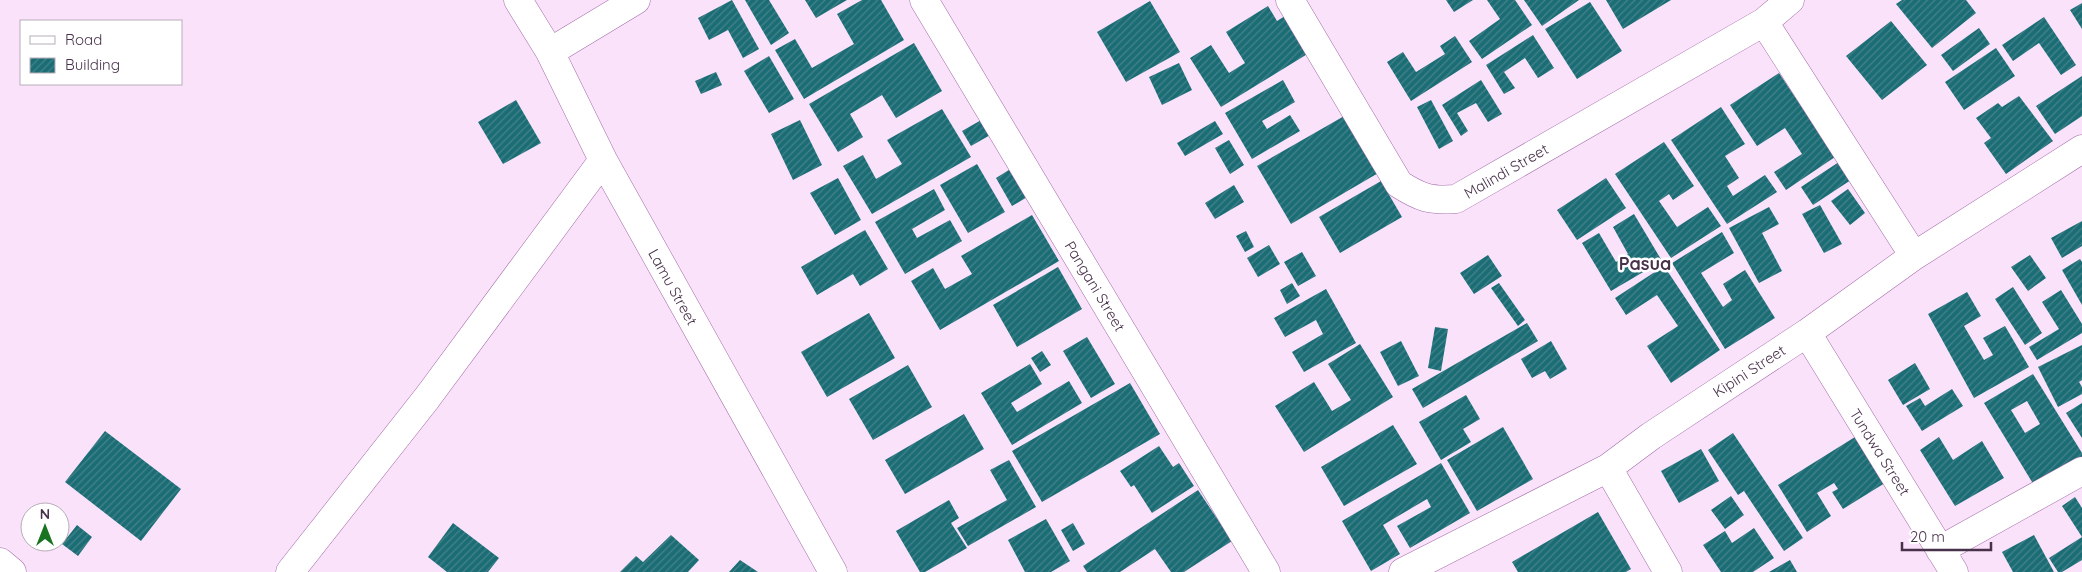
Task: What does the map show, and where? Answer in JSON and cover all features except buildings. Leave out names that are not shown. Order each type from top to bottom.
[{"type":"street","name":"Lamu Street","points":[[518,0],[550,52],[602,160],[833,572]]},
{"type":"street","points":[[550,52],[636,0]]},
{"type":"street","name":"Pangani Street","points":[[924,0],[1266,572]]},
{"type":"street","name":"Malindi Street","points":[[1290,0],[1399,184],[1417,196],[1435,201],[1456,199],[1764,22],[1790,0]]},
{"type":"street","points":[[1764,22],[1914,256]]},
{"type":"street","name":"Kipini Street","points":[[1404,572],[1608,468],[1651,436],[1807,333],[1914,256],[2082,149]]},
{"type":"street","points":[[290,572],[427,398],[602,160]]},
{"type":"street","name":"Tundwa Street","points":[[1807,333],[1947,561]]},
{"type":"street","points":[[1608,468],[1668,572]]},
{"type":"street","points":[[1947,561],[2082,471]]},
{"type":"street","points":[[0,562],[12,572]]},
{"type":"district","name":"Pasua","points":[[1645,263]]}]
